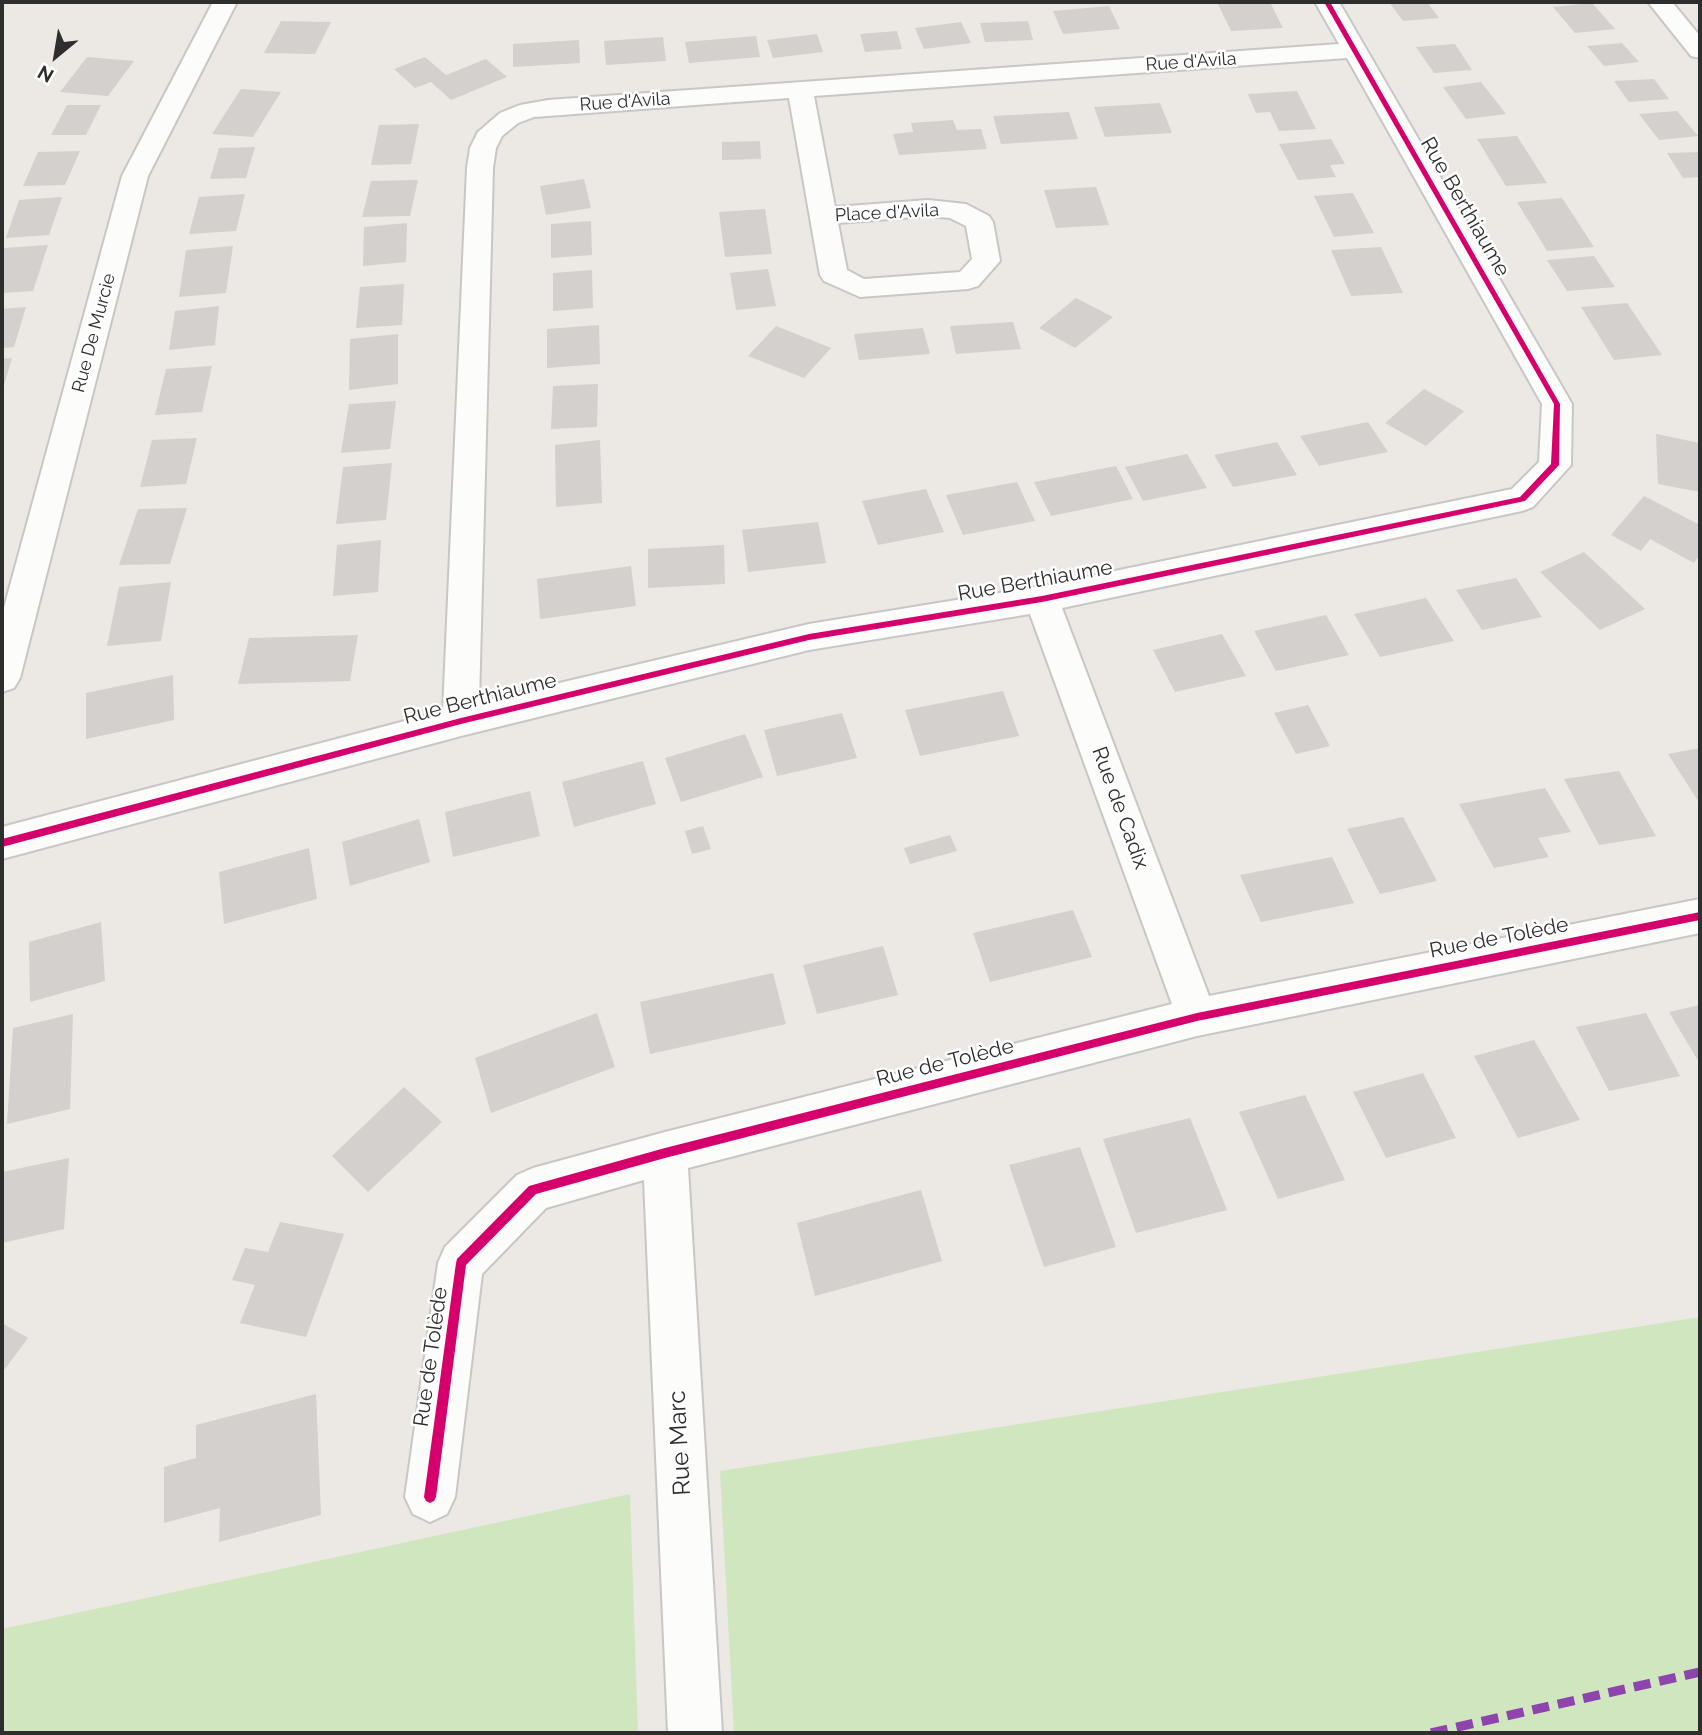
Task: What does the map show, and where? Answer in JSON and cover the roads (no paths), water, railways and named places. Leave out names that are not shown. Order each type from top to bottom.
[{"type":"street","name":"Rue De Murcie","points":[[2,678],[135,176],[225,2]]},
{"type":"street","name":"Rue Berthiaume","points":[[2,843],[461,721],[809,637],[1042,599],[1521,499],[1555,465],[1557,404],[1327,2]]},
{"type":"street","points":[[1660,2],[1700,51]]},
{"type":"street","name":"Rue d'Avila","points":[[461,721],[480,167],[483,148],[491,132],[509,118],[548,107],[1355,50]]},
{"type":"street","name":"Place d'Avila","points":[[800,90],[823,216],[834,275],[860,288],[968,280],[986,261],[979,222],[956,210],[928,208],[823,216]]},
{"type":"street","name":"Rue de Cadix","points":[[1042,599],[1197,1017]]},
{"type":"street","name":"Rue de Tolède","points":[[430,1497],[461,1263],[533,1190],[666,1153],[1197,1017],[1700,916]]},
{"type":"street","name":"Rue Marc","points":[[666,1153],[695,1733]]}]
